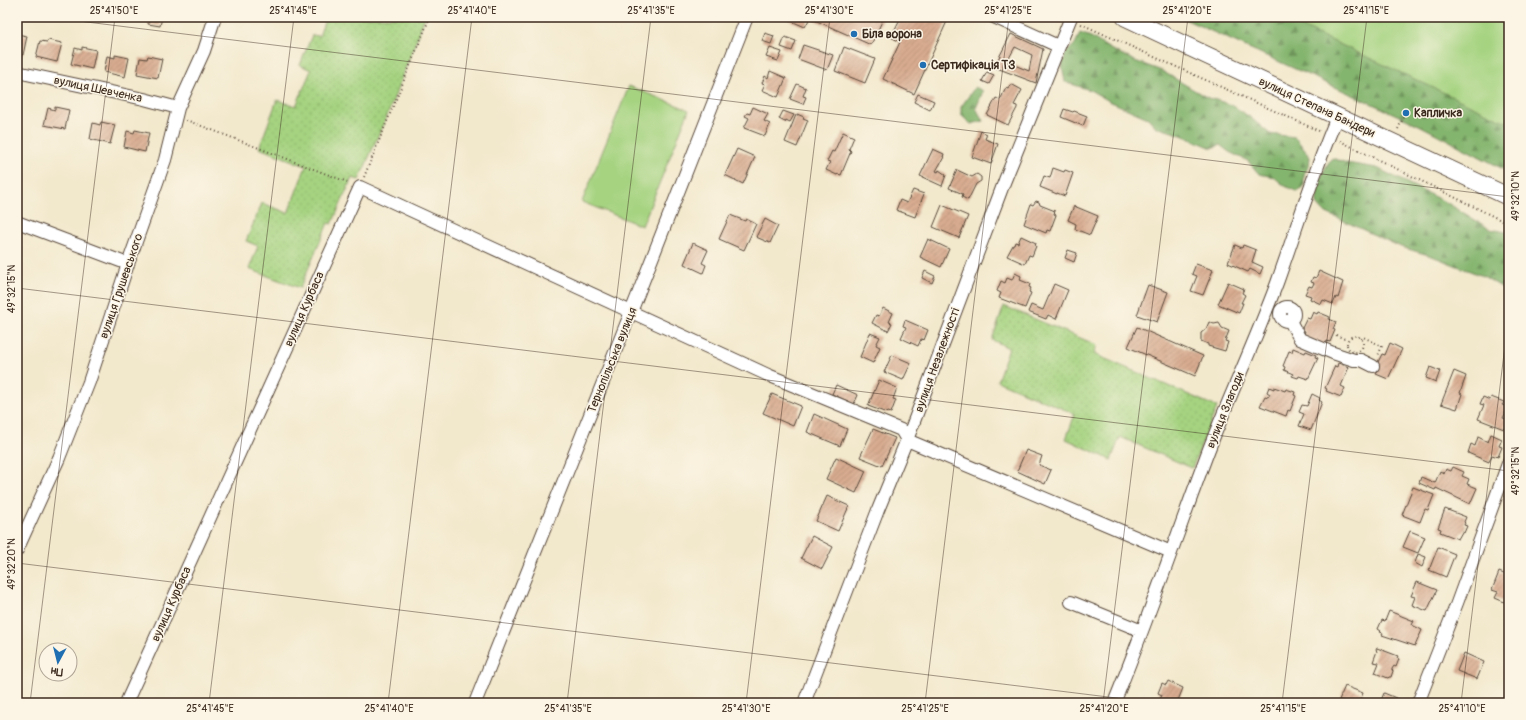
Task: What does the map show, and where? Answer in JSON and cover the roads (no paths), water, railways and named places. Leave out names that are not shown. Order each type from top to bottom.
[{"type":"highway","name":"вулиця Степана Бандери","points":[[1125,17],[1509,197]]},
{"type":"street","name":"вулиця Грушевського","points":[[17,550],[56,465],[89,382],[128,264],[165,160],[177,112],[204,51],[215,17]]},
{"type":"street","name":"Тернопільська вулиця","points":[[475,703],[747,17]]},
{"type":"street","points":[[994,17],[1058,46]]},
{"type":"street","name":"вулиця Незалежності","points":[[804,703],[907,440],[971,267],[1070,18]]},
{"type":"street","name":"вулиця Шевченка","points":[[17,72],[144,99],[177,112]]},
{"type":"street","name":"вулиця Злагоди","points":[[1114,703],[1226,405],[1276,283],[1337,117]]},
{"type":"street","name":"вулиця Курбаса","points":[[126,703],[360,187],[631,312]]},
{"type":"street","points":[[17,222],[128,264]]},
{"type":"street","points":[[1267,306],[1281,311],[1286,307],[1292,309],[1294,315],[1290,321],[1300,339],[1340,355],[1354,360],[1361,360],[1374,366]]},
{"type":"street","points":[[631,312],[768,375],[900,430],[907,440],[1171,552]]},
{"type":"street","points":[[1418,703],[1457,603],[1509,461]]},
{"type":"street","points":[[1071,602],[1142,631]]},
{"type":"place","name":"Біла ворона","points":[[854,34]]},
{"type":"place","name":"Сертифікація ТЗ","points":[[923,65]]},
{"type":"place","name":"Капличка","points":[[1406,113]]}]
